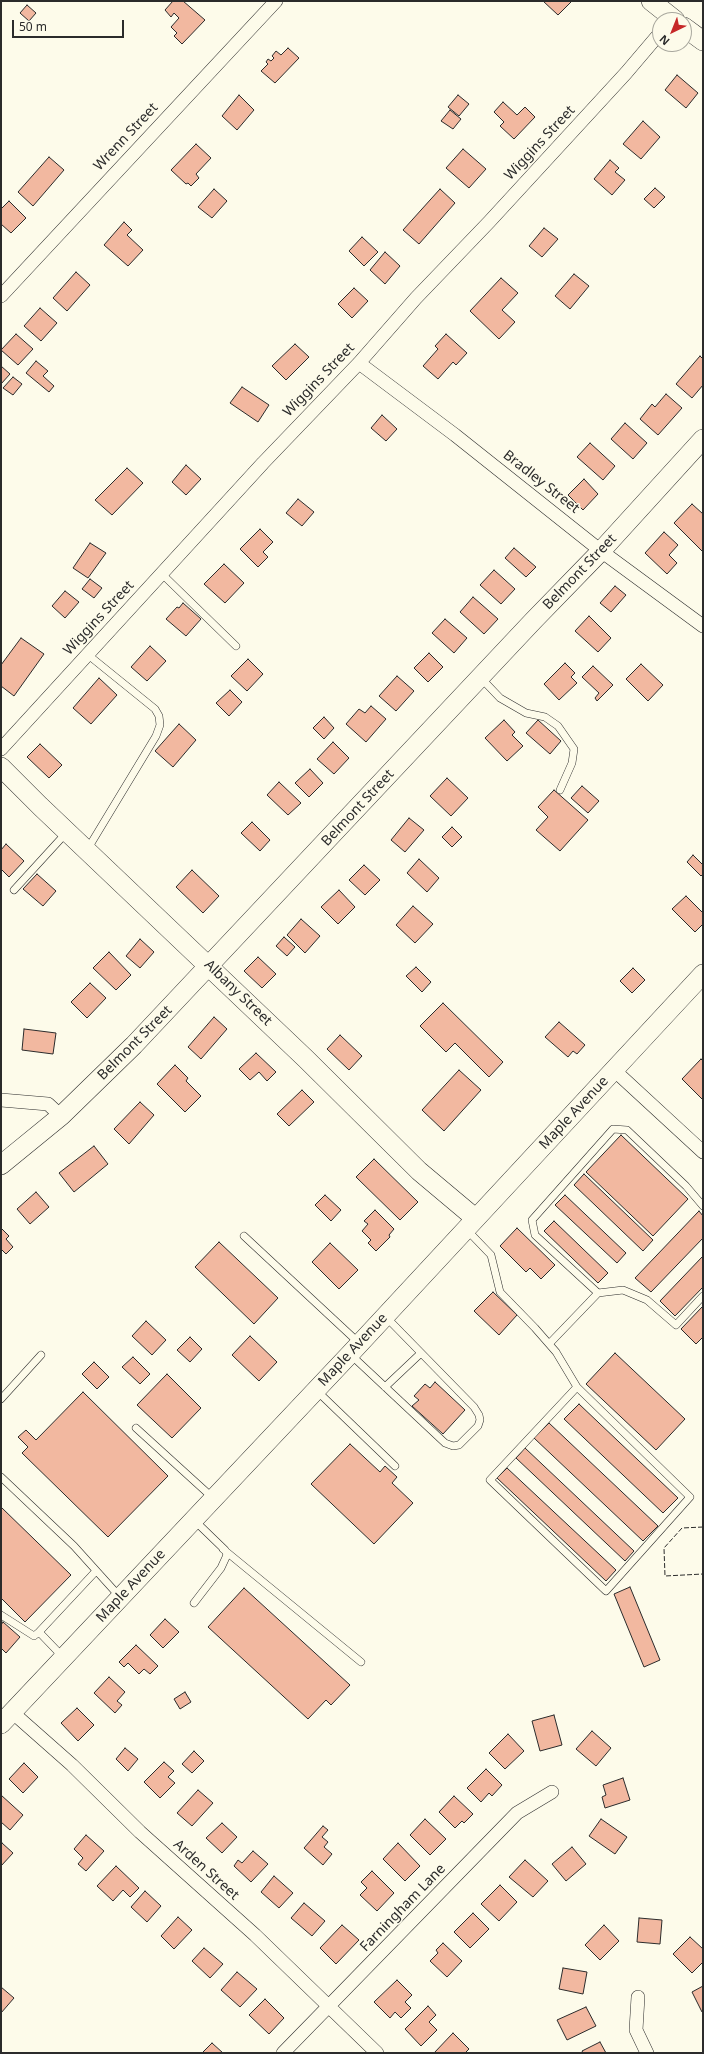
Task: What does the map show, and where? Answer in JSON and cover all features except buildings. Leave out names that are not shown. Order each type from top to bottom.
[{"type":"street","name":"Wrenn Street","points":[[1,296],[276,1]]},
{"type":"street","points":[[651,1],[665,12]]},
{"type":"street","points":[[692,33],[703,41]]},
{"type":"street","name":"Wiggins Street","points":[[1,749],[263,462],[359,363],[416,298],[489,222],[626,73],[652,42]]},
{"type":"street","name":"Bradley Street","points":[[359,363],[455,435],[601,551],[703,626]]},
{"type":"street","name":"Belmont Street","points":[[1,1165],[61,1116],[134,1045],[210,966],[480,677],[601,551],[703,439]]},
{"type":"street","name":"Albany Street","points":[[1,767],[67,832],[210,966],[470,1223]]},
{"type":"street","name":"Maple Avenue","points":[[7,1718],[385,1316],[703,974]]},
{"type":"street","points":[[614,1070],[703,1152]]},
{"type":"street","points":[[1,1100],[48,1104],[61,1116]]},
{"type":"street","name":"Arden Street","points":[[7,1718],[72,1765],[140,1832],[255,1935],[377,2053]]},
{"type":"street","name":"Farningham Lane","points":[[283,2053],[517,1813],[552,1792]]},
{"type":"street","points":[[638,1997],[636,2030],[647,2053]]},
{"type":"lane","points":[[162,574],[236,646]]},
{"type":"lane","points":[[86,850],[156,736],[160,725],[159,716],[155,709],[87,654]]},
{"type":"lane","points":[[480,677],[500,698],[526,713],[545,717],[558,726],[574,749],[572,762],[560,790]]},
{"type":"lane","points":[[14,890],[67,832]]},
{"type":"lane","points":[[598,1293],[535,1235],[532,1220],[613,1129],[627,1130],[686,1186],[703,1206]]},
{"type":"lane","points":[[470,1223],[491,1255],[500,1292],[556,1352],[576,1388],[690,1497],[606,1591],[490,1480],[576,1388]]},
{"type":"lane","points":[[244,1236],[354,1349],[385,1387],[445,1444],[453,1446],[459,1445],[478,1426],[480,1420],[479,1415],[474,1407],[385,1316]]},
{"type":"lane","points":[[549,1344],[598,1293],[623,1290],[647,1300],[676,1325],[703,1296]]},
{"type":"lane","points":[[385,1387],[421,1353]]},
{"type":"lane","points":[[1,1399],[41,1355]]},
{"type":"lane","points":[[315,1389],[395,1466]]},
{"type":"lane","points":[[136,1428],[214,1498]]},
{"type":"lane","points":[[1,1477],[74,1546],[120,1597]]},
{"type":"lane","points":[[194,1519],[223,1549],[361,1662]]},
{"type":"lane","points":[[194,1603],[226,1560],[227,1555],[223,1549]]},
{"type":"lane","points":[[1,1615],[34,1636],[96,1571]]},
{"type":"lane","points":[[39,1632],[63,1658]]},
{"type":"fence","points":[[703,1527],[682,1528],[664,1548],[665,1576],[703,1574]]}]
